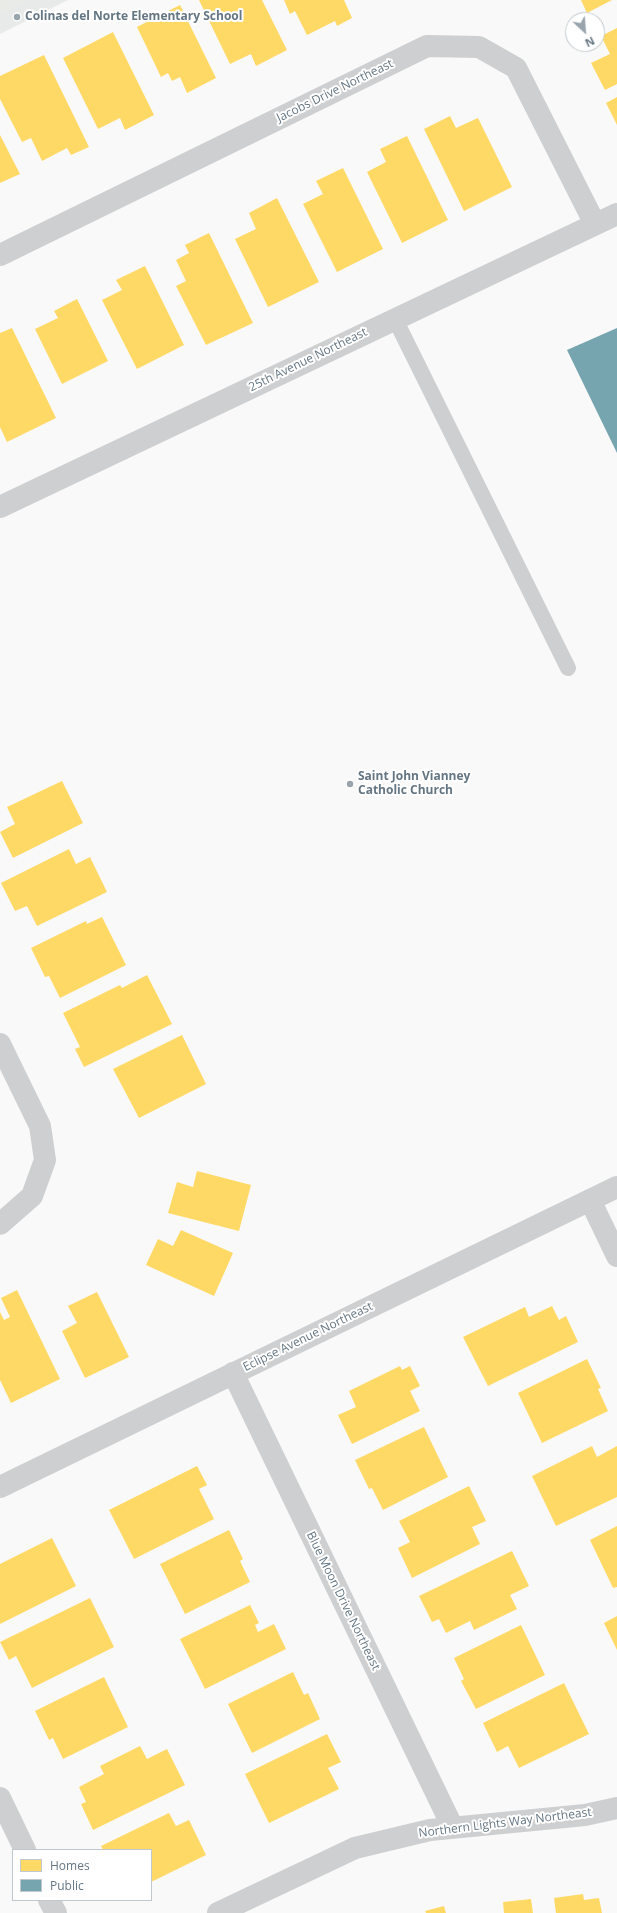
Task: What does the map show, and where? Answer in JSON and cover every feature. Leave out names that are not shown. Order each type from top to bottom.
[{"type":"street","name":"Jacobs Drive Northeast","points":[[0,255],[427,46],[478,46],[516,68],[595,224]]},
{"type":"street","name":"25th Avenue Northeast","points":[[0,507],[617,214]]},
{"type":"street","points":[[0,1044],[40,1126],[45,1160],[32,1196],[0,1224]]},
{"type":"street","name":"Eclipse Avenue Northeast","points":[[0,1487],[617,1187]]},
{"type":"street","points":[[590,1200],[617,1256]]},
{"type":"street","name":"Blue Moon Drive Northeast","points":[[233,1373],[453,1828]]},
{"type":"street","points":[[0,1798],[25,1849]]},
{"type":"street","name":"Northern Lights Way Northeast","points":[[218,1913],[356,1848],[430,1830],[585,1815],[617,1808]]},
{"type":"street","points":[[50,1901],[56,1913]]},
{"type":"lane","points":[[395,319],[568,668]]},
{"type":"shaded area","name":"Colinas del Norte Elementary School","points":[[0,0],[68,0],[0,34]]},
{"type":"shaded area","points":[[0,0],[27,0],[0,13]]},
{"type":"building: Homes","points":[[199,0],[262,0],[287,50],[256,66],[251,54],[230,64]]},
{"type":"building: Homes","points":[[284,0],[344,0],[352,18],[337,26],[335,21],[307,35],[295,11],[290,14]]},
{"type":"building: Homes","points":[[581,0],[612,0],[589,12],[587,12]]},
{"type":"building: Homes","points":[[180,5],[216,78],[187,93],[180,77],[172,81],[168,73],[161,77],[137,27]]},
{"type":"building: Homes","points":[[617,28],[617,84],[605,90],[591,63],[610,54],[605,44],[605,34]]},
{"type":"building: Homes","points":[[113,32],[154,115],[125,130],[120,118],[98,129],[63,58]]},
{"type":"building: Homes","points":[[44,55],[89,147],[71,155],[67,148],[42,161],[31,138],[22,142],[0,99],[0,76]]},
{"type":"building: Homes","points":[[617,97],[617,125],[606,103]]},
{"type":"building: Homes","points":[[450,116],[456,128],[478,118],[512,187],[464,211],[424,129]]},
{"type":"building: Homes","points":[[0,135],[20,174],[0,183]]},
{"type":"building: Homes","points":[[407,136],[448,220],[402,243],[367,172],[386,162],[380,149]]},
{"type":"building: Homes","points":[[343,168],[383,249],[337,272],[303,204],[323,194],[316,181]]},
{"type":"building: Homes","points":[[277,198],[319,282],[268,307],[235,239],[256,229],[249,213]]},
{"type":"building: Homes","points":[[209,233],[253,323],[206,345],[176,286],[186,281],[176,260],[189,253],[185,245]]},
{"type":"building: Homes","points":[[145,266],[184,345],[137,369],[102,300],[122,290],[116,280]]},
{"type":"building: Homes","points":[[77,299],[108,361],[62,384],[35,329],[58,318],[54,311]]},
{"type":"building: Homes","points":[[12,328],[56,418],[7,442],[0,427],[0,333]]},
{"type":"building: Homes","points":[[62,781],[83,823],[13,858],[0,832],[15,824],[7,807]]},
{"type":"building: Homes","points":[[69,849],[76,864],[90,857],[107,892],[37,926],[27,906],[15,911],[1,883]]},
{"type":"building: Homes","points":[[102,917],[126,965],[60,998],[49,976],[45,977],[31,948],[86,921],[87,924]]},
{"type":"building: Homes","points":[[147,975],[172,1024],[84,1067],[75,1049],[80,1047],[63,1013],[120,985],[122,988]]},
{"type":"building: Homes","points":[[182,1035],[206,1084],[139,1118],[113,1069]]},
{"type":"building: Homes","points":[[197,1171],[251,1185],[239,1231],[168,1213],[177,1182],[193,1187]]},
{"type":"building: Homes","points":[[181,1230],[233,1253],[214,1296],[146,1265],[158,1239],[173,1246]]},
{"type":"building: Homes","points":[[17,1290],[60,1379],[11,1403],[0,1380],[0,1312],[4,1320],[10,1317],[1,1298]]},
{"type":"building: Homes","points":[[97,1292],[129,1357],[85,1378],[62,1331],[77,1323],[68,1306]]},
{"type":"building: Homes","points":[[552,1306],[559,1320],[566,1316],[578,1342],[488,1386],[463,1337],[525,1307],[529,1317]]},
{"type":"building: Homes","points":[[587,1359],[601,1388],[598,1389],[608,1411],[542,1443],[518,1393]]},
{"type":"building: Homes","points":[[400,1366],[402,1370],[410,1366],[420,1386],[410,1391],[420,1411],[352,1444],[338,1415],[356,1407],[349,1391]]},
{"type":"building: Homes","points":[[424,1427],[448,1477],[383,1510],[372,1488],[369,1489],[355,1460]]},
{"type":"building: Homes","points":[[592,1446],[597,1457],[617,1446],[617,1497],[556,1526],[532,1476]]},
{"type":"building: Homes","points":[[197,1466],[207,1485],[199,1489],[214,1519],[134,1559],[109,1510]]},
{"type":"building: Homes","points":[[469,1486],[486,1521],[472,1527],[480,1544],[412,1578],[398,1548],[410,1542],[399,1521]]},
{"type":"building: Homes","points":[[617,1526],[617,1587],[613,1588],[590,1540]]},
{"type":"building: Homes","points":[[229,1530],[243,1559],[240,1561],[250,1582],[185,1614],[160,1564]]},
{"type":"building: Homes","points":[[52,1538],[76,1586],[0,1624],[0,1564]]},
{"type":"building: Homes","points":[[512,1551],[529,1586],[510,1595],[517,1609],[474,1630],[470,1621],[446,1633],[439,1619],[432,1622],[419,1596]]},
{"type":"building: Homes","points":[[90,1598],[114,1647],[32,1688],[16,1656],[9,1660],[0,1642]]},
{"type":"building: Homes","points":[[250,1605],[259,1623],[255,1625],[258,1632],[274,1624],[286,1649],[205,1689],[180,1639]]},
{"type":"building: Homes","points":[[617,1616],[617,1650],[604,1623]]},
{"type":"building: Homes","points":[[521,1625],[545,1675],[476,1709],[461,1681],[464,1679],[454,1658]]},
{"type":"building: Homes","points":[[293,1672],[304,1695],[308,1693],[320,1719],[252,1753],[228,1704]]},
{"type":"building: Homes","points":[[104,1677],[128,1727],[63,1759],[53,1738],[49,1740],[35,1711]]},
{"type":"building: Homes","points":[[564,1683],[589,1734],[519,1768],[508,1746],[497,1752],[483,1723]]},
{"type":"building: Homes","points":[[327,1734],[341,1762],[328,1768],[339,1789],[269,1823],[245,1774]]},
{"type":"building: Homes","points":[[140,1746],[147,1759],[167,1749],[185,1785],[93,1830],[81,1804],[86,1802],[79,1787],[104,1774],[100,1766]]},
{"type":"building: Homes","points":[[169,1813],[176,1826],[189,1820],[206,1855],[152,1882],[152,1849],[102,1849],[101,1846]]},
{"type":"building: Homes","points":[[583,1894],[584,1900],[599,1898],[602,1913],[556,1913],[554,1898]]},
{"type":"building: Homes","points":[[531,1899],[533,1913],[504,1913],[503,1902]]},
{"type":"building: Homes","points":[[444,1906],[446,1913],[426,1913],[425,1911]]},
{"type":"building: Public","points":[[617,328],[617,453],[567,350]]},
{"type":"place","name":"Colinas del Norte Elementary School","points":[[17,17]]},
{"type":"place","name":"Saint John Vianney Catholic Church","points":[[350,784]]}]
